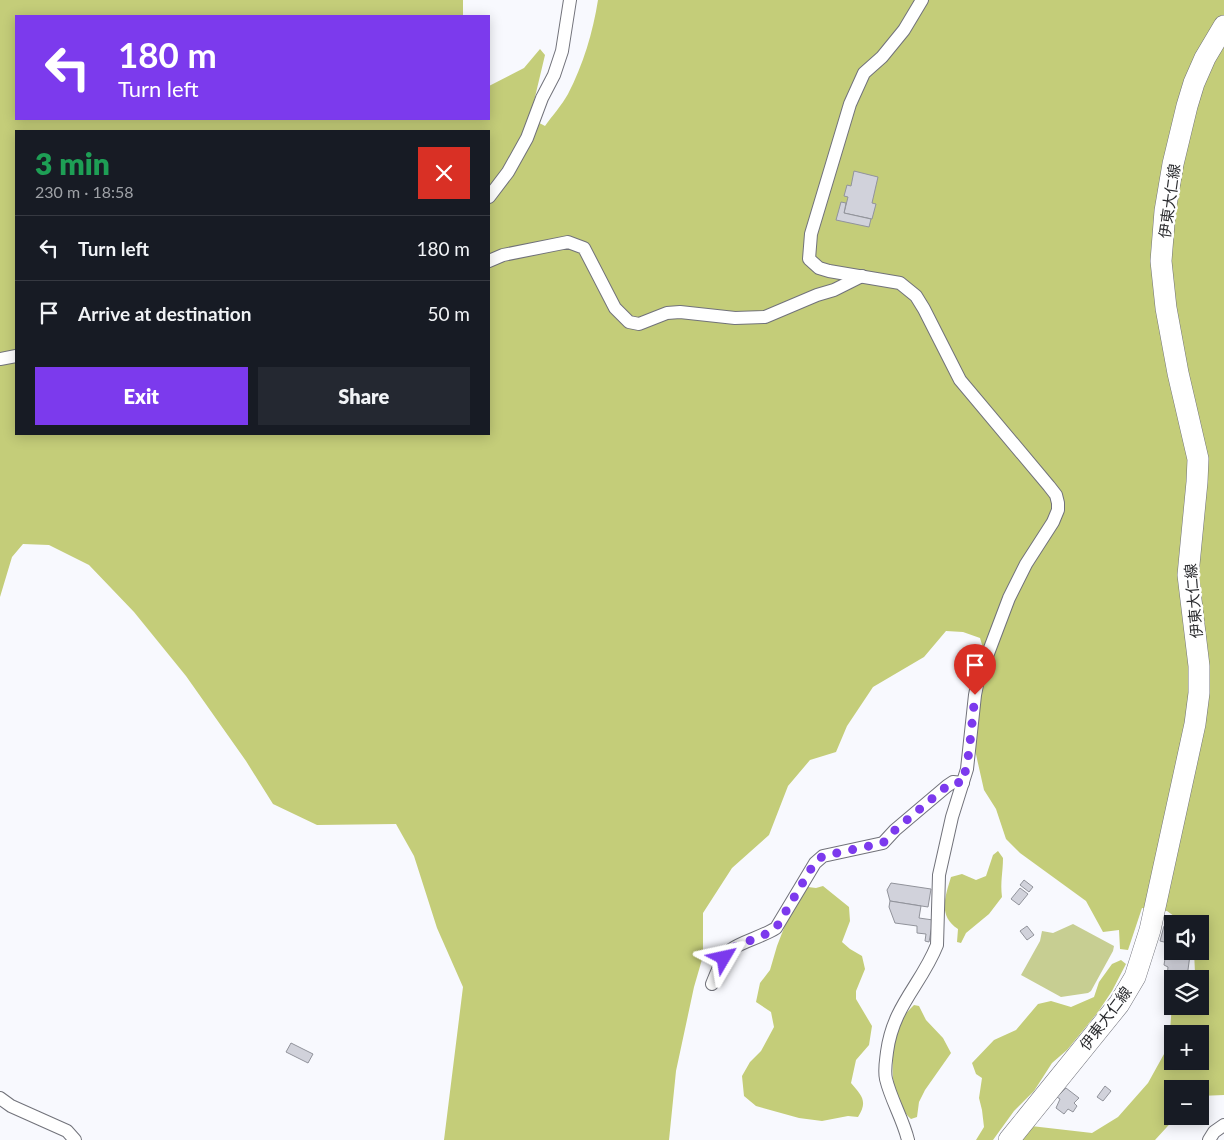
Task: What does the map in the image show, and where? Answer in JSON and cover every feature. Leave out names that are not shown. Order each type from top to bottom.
[{"type":"main road","name":"伊東大仁線","points":[[1009,1140],[1119,1004],[1135,976],[1150,930],[1195,724],[1199,693],[1199,666],[1188,575],[1198,459],[1171,336],[1162,282],[1161,261],[1165,211],[1173,164],[1188,106],[1205,58],[1224,26]]},
{"type":"street","points":[[490,196],[508,172],[527,138],[542,98],[554,74],[562,51],[570,0]]},
{"type":"street","points":[[908,1140],[902,1117],[894,1102],[886,1077],[885,1064],[888,1045],[901,1006],[937,945],[939,874],[952,817],[963,783],[978,680],[1009,598],[1026,564],[1053,522],[1058,510],[1056,495],[1050,486],[960,380],[916,296],[900,282],[829,272],[819,268],[809,259],[808,252],[811,234],[850,104],[864,73],[882,57],[904,30],[922,0]]},
{"type":"street","points":[[490,261],[568,242],[584,248],[615,308],[629,322],[639,324],[667,313],[680,312],[735,318],[765,317],[817,295],[834,290],[862,276]]},
{"type":"street","points":[[0,359],[15,356]]},
{"type":"street","points":[[712,984],[724,958],[732,948],[776,928],[815,862],[823,856],[883,843],[895,830],[947,786],[954,782],[963,783]]},
{"type":"street","points":[[0,1098],[11,1106],[68,1131],[75,1140]]},
{"type":"street","points":[[1209,1140],[1214,1132],[1224,1125]]},
{"type":"green space","points":[[0,0],[463,0],[463,15],[15,15],[15,120],[490,120],[490,85],[524,68],[540,49],[545,55],[530,118],[545,126],[566,98],[578,72],[590,36],[598,0],[1224,0],[1224,1095],[1209,1096],[1209,1080],[1164,1080],[1164,1125],[1169,1125],[1155,1140],[1020,1140],[1031,1126],[1092,1133],[1118,1117],[1148,1083],[1164,1054],[1164,1070],[1209,1070],[1209,1025],[1170,1025],[1171,1015],[1209,1015],[1209,970],[1195,970],[1194,960],[1209,960],[1209,915],[1173,915],[1167,911],[1142,908],[1128,950],[1120,949],[1119,930],[1103,932],[1086,901],[1020,853],[1006,839],[996,809],[984,790],[975,750],[977,676],[983,648],[980,638],[963,632],[946,631],[924,657],[873,687],[847,726],[836,752],[810,760],[788,786],[769,835],[732,868],[703,913],[703,956],[694,987],[676,1071],[669,1140],[444,1140],[463,987],[437,928],[414,856],[396,824],[317,825],[273,804],[246,761],[186,676],[134,612],[89,565],[49,545],[23,544],[12,557],[0,597]]},
{"type":"green space","points":[[998,851],[1003,858],[1002,897],[989,914],[966,933],[961,943],[957,942],[958,929],[952,924],[945,912],[945,899],[951,877],[962,874],[976,880],[986,876],[993,855]]},
{"type":"green space","points":[[823,886],[849,907],[850,921],[842,942],[862,956],[865,969],[856,991],[856,999],[872,1026],[869,1045],[856,1060],[851,1083],[863,1103],[858,1117],[848,1116],[822,1121],[799,1118],[756,1106],[744,1096],[742,1076],[750,1062],[761,1051],[774,1027],[771,1012],[756,1002],[760,983],[770,970],[789,915],[808,887],[816,888]]},
{"type":"green space","points":[[1073,924],[1114,946],[1091,991],[1061,997],[1021,975],[1040,941],[1042,931],[1053,933]]},
{"type":"green space","points":[[1121,960],[1126,964],[1112,991],[1098,1012],[1067,1050],[1052,1063],[1034,1091],[1014,1111],[993,1140],[976,1140],[984,1127],[979,1098],[982,1078],[976,1074],[972,1063],[994,1040],[1016,1030],[1038,1004],[1051,1001],[1071,1007],[1094,997],[1099,982],[1112,964]]},
{"type":"green space","points":[[914,1005],[919,1006],[926,1020],[943,1038],[951,1053],[925,1090],[919,1102],[917,1117],[911,1119],[899,1103],[896,1094],[893,1065],[896,1028]]},
{"type":"building","points":[[854,171],[878,177],[872,203],[876,204],[872,219],[844,213],[848,197],[844,196],[847,185],[851,186]]},
{"type":"building","points":[[841,202],[846,203],[844,213],[871,219],[869,227],[836,220]]},
{"type":"building","points":[[1024,880],[1033,887],[1029,892],[1020,885]]},
{"type":"building","points":[[891,883],[931,889],[928,907],[890,901],[887,890]]},
{"type":"building","points":[[1020,888],[1028,894],[1019,905],[1011,899]]},
{"type":"building","points":[[890,901],[921,906],[919,918],[933,920],[929,942],[925,941],[926,934],[917,933],[917,926],[895,923],[889,907]]},
{"type":"building","points":[[1027,926],[1034,935],[1027,940],[1020,931]]},
{"type":"building","points":[[1164,926],[1164,942],[1160,941]]},
{"type":"building","points":[[1165,960],[1189,960],[1188,970],[1168,970],[1168,967],[1164,965]]},
{"type":"building","points":[[291,1043],[313,1054],[308,1063],[286,1052]]},
{"type":"building","points":[[1105,1086],[1111,1091],[1103,1101],[1097,1097]]},
{"type":"building","points":[[1066,1088],[1079,1098],[1074,1103],[1077,1106],[1073,1112],[1068,1109],[1064,1114],[1056,1108],[1060,1099],[1057,1097]]},
{"type":"route","points":[[724,958],[732,948],[776,928],[815,862],[823,856],[883,843],[895,830],[947,786],[954,782],[963,783],[967,769],[975,695]]}]
